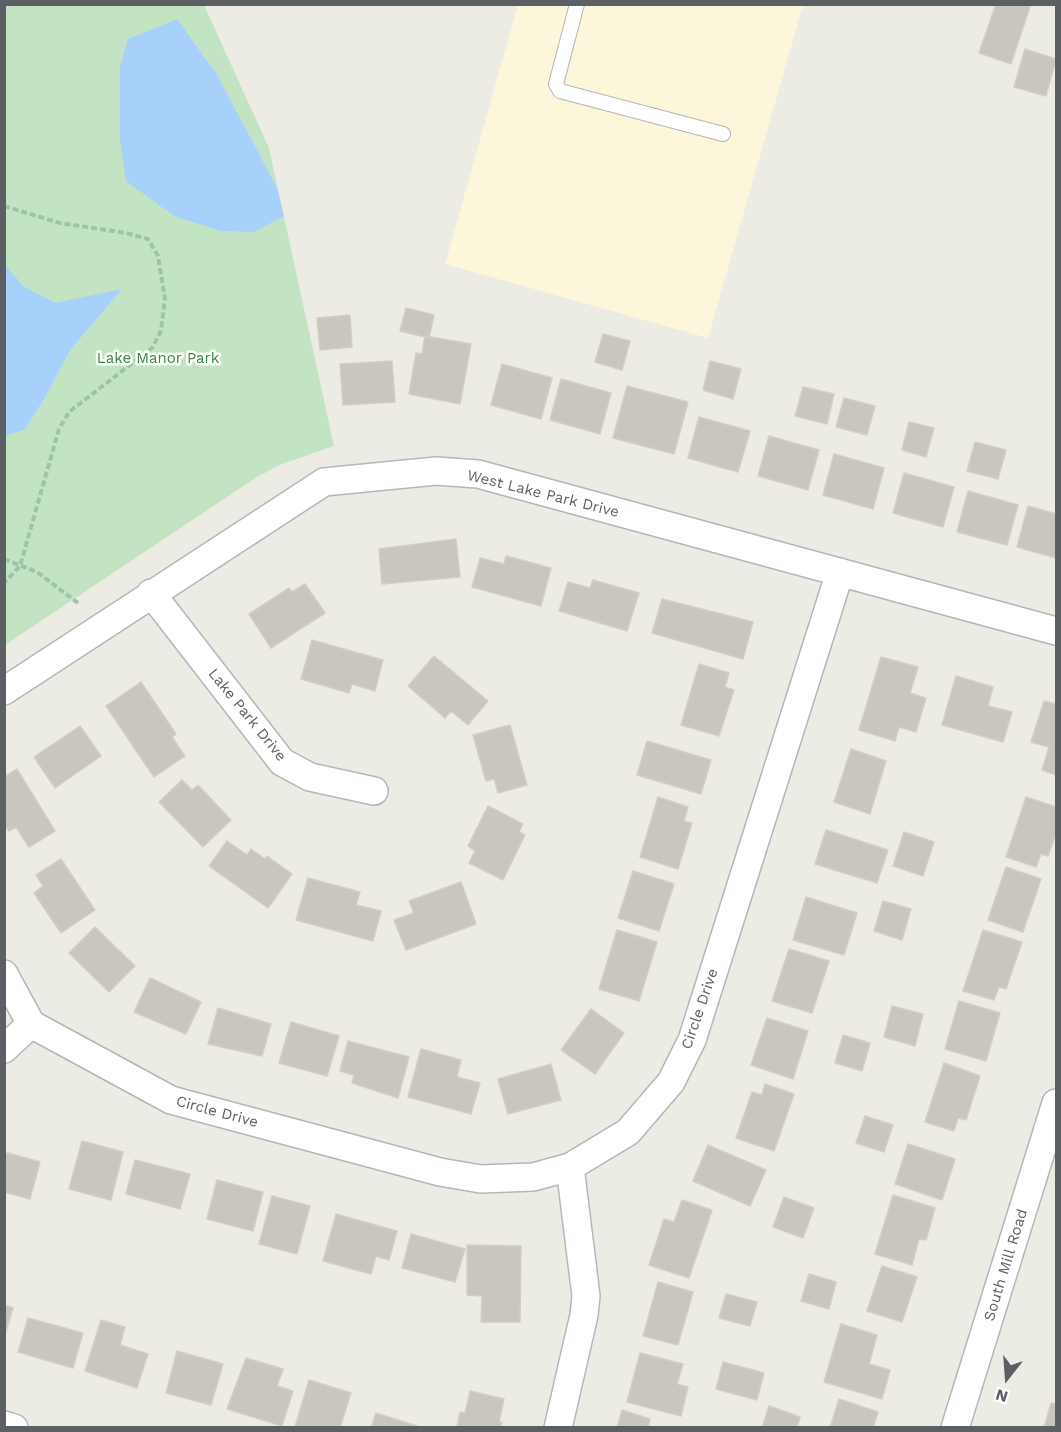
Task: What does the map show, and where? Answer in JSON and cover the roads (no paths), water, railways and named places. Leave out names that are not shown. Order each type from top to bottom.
[{"type":"street","name":"West Lake Park Drive","points":[[4,691],[324,482],[436,471],[478,474],[1056,631]]},
{"type":"street","name":"Circle Drive","points":[[31,1024],[171,1100],[440,1172],[481,1179],[533,1177],[570,1167],[628,1132],[671,1082],[692,1040],[840,572]]},
{"type":"street","name":"Lake Park Drive","points":[[151,593],[282,762],[310,777],[374,790]]},
{"type":"street","points":[[4,975],[31,1024],[4,1049]]},
{"type":"street","name":"South Mill Road","points":[[955,1428],[1055,1111]]},
{"type":"street","points":[[558,1428],[584,1315],[586,1296],[570,1167]]},
{"type":"street","points":[[4,1425],[14,1428]]},
{"type":"lane","points":[[577,4],[556,84],[560,92],[723,134]]},
{"type":"water","points":[[177,19],[217,75],[277,188],[284,216],[254,232],[220,231],[174,216],[126,181],[120,141],[120,67],[128,39]]},
{"type":"water","points":[[4,263],[23,286],[55,303],[122,289],[70,350],[44,399],[24,430],[5,436]]},
{"type":"park label","name":"Lake Manor Park","points":[[158,359]]}]
